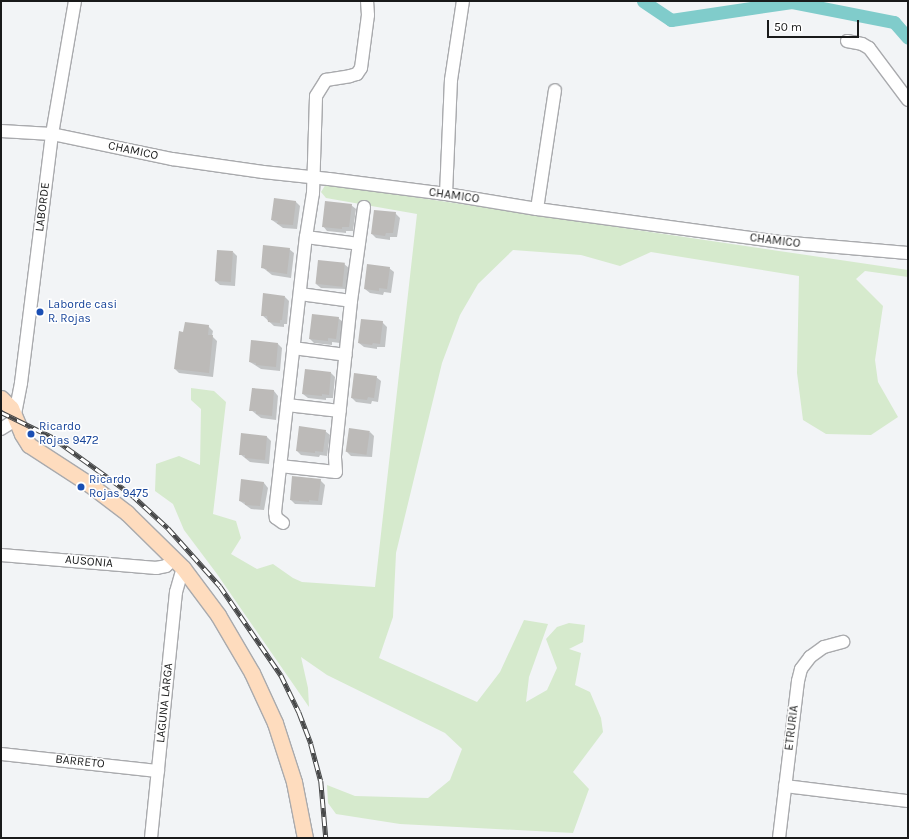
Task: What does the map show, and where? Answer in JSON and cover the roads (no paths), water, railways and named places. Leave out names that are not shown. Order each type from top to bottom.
[{"type":"main road","points":[[1,398],[16,417],[22,434],[29,445],[89,484],[122,508],[178,564],[218,615],[259,687],[275,723],[289,764],[299,803],[305,838]]},
{"type":"street","name":"LABORDE","points":[[16,417],[52,134],[75,1]]},
{"type":"street","points":[[283,523],[276,518],[275,512],[314,178],[316,96],[326,80],[357,74],[361,68],[368,15],[367,1]]},
{"type":"street","points":[[446,194],[451,80],[463,1]]},
{"type":"street","points":[[847,41],[862,44],[869,48],[908,100]]},
{"type":"street","points":[[537,209],[555,90]]},
{"type":"street","name":"CHAMICO","points":[[1,131],[52,134],[172,159],[446,194],[537,209],[780,242],[908,253]]},
{"type":"street","points":[[280,466],[336,472],[335,456],[351,301],[364,207]]},
{"type":"street","points":[[306,238],[359,244]]},
{"type":"street","points":[[300,294],[351,301]]},
{"type":"street","points":[[293,348],[346,355]]},
{"type":"street","points":[[287,405],[340,411]]},
{"type":"street","points":[[1,429],[16,417]]},
{"type":"street","name":"AUSONIA","points":[[1,555],[156,568],[178,564]]},
{"type":"street","name":"LAGUNA LARGA","points":[[151,838],[178,564]]},
{"type":"street","name":"ETRURIA","points":[[779,838],[798,681],[801,669],[810,657],[824,647],[843,642]]},
{"type":"street","name":"BARRETO","points":[[1,754],[158,770]]},
{"type":"street","points":[[785,786],[908,801]]},
{"type":"waterway","points":[[643,1],[671,20],[792,2],[894,22],[908,38]]},
{"type":"railway","points":[[1,412],[52,437],[131,494],[168,528],[220,586],[281,675],[299,712],[311,744],[321,781],[326,838]]},
{"type":"place","name":"Laborde casi R. Rojas","points":[[40,312]]},
{"type":"place","name":"Ricardo Rojas 9472","points":[[31,434]]},
{"type":"place","name":"Ricardo Rojas 9475","points":[[81,487]]}]
